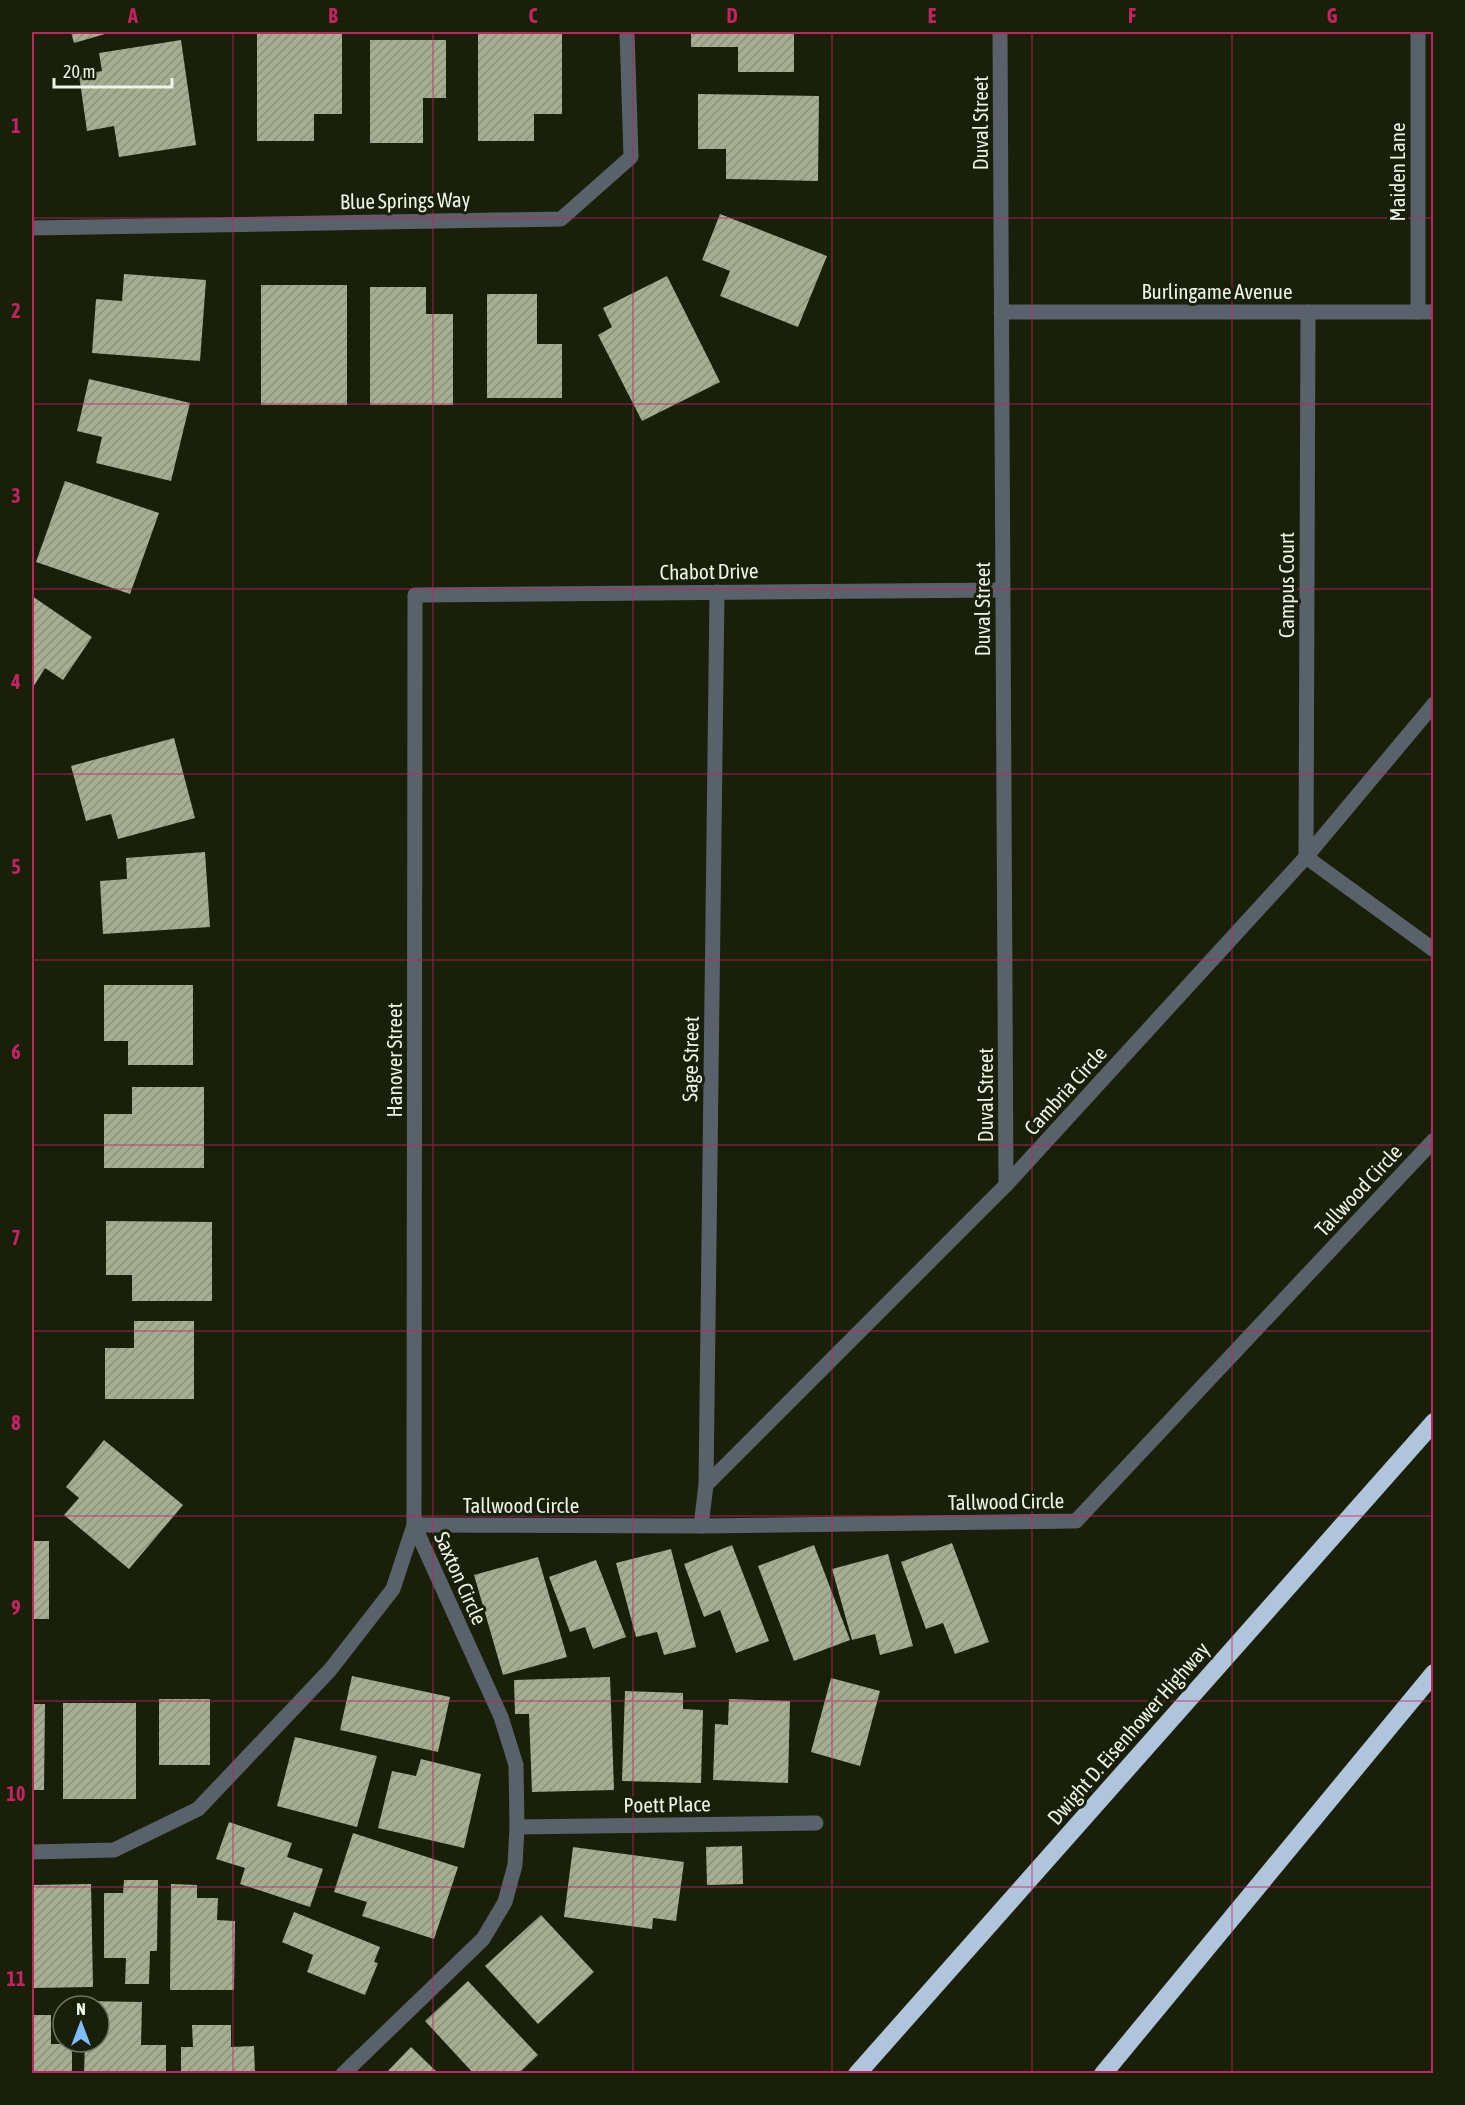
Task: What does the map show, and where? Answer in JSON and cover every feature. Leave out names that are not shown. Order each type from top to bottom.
[{"type":"highway","name":"Dwight D. Eisenhower Highway","points":[[857,2073],[1434,1422]]},
{"type":"highway","points":[[1103,2073],[1434,1672]]},
{"type":"street","name":"Blue Springs Way","points":[[32,228],[561,219],[631,157],[627,32]]},
{"type":"street","name":"Duval Street","points":[[1000,32],[1006,1185]]},
{"type":"street","name":"Maiden Lane","points":[[1418,32],[1426,312]]},
{"type":"street","name":"Burlingame Avenue","points":[[1002,312],[1426,312]]},
{"type":"street","name":"Campus Court","points":[[1306,857],[1308,312]]},
{"type":"street","name":"Chabot Drive","points":[[415,595],[1003,590]]},
{"type":"street","name":"Sage Street","points":[[701,1526],[706,1485],[717,592]]},
{"type":"street","name":"Hanover Street","points":[[414,1525],[415,595]]},
{"type":"street","name":"Cambria Circle","points":[[706,1485],[1006,1185],[1306,857],[1434,704]]},
{"type":"street","points":[[1306,857],[1434,950]]},
{"type":"street","name":"Tallwood Circle","points":[[414,1525],[701,1526],[1076,1521],[1434,1140]]},
{"type":"street","name":"Saxton Circle","points":[[343,2073],[483,1940],[505,1902],[515,1865],[518,1827],[516,1765],[501,1717],[414,1525]]},
{"type":"street","name":"Saxton Circle","points":[[32,1852],[114,1850],[198,1809],[330,1670],[393,1589],[414,1525]]},
{"type":"street","name":"Poett Place","points":[[518,1827],[816,1823]]},
{"type":"building","points":[[71,32],[112,32],[74,43]]},
{"type":"building","points":[[257,32],[342,32],[342,114],[314,114],[314,141],[257,141]]},
{"type":"building","points":[[478,32],[562,32],[562,114],[534,114],[534,141],[478,141]]},
{"type":"building","points":[[691,32],[794,32],[794,72],[738,72],[738,47],[691,47]]},
{"type":"building","points":[[181,40],[196,145],[119,157],[114,126],[87,131],[79,75],[102,71],[99,53]]},
{"type":"building","points":[[370,40],[446,40],[446,98],[423,98],[423,143],[370,143]]},
{"type":"building","points":[[698,94],[819,96],[818,181],[726,179],[726,149],[698,149]]},
{"type":"building","points":[[720,214],[827,256],[798,327],[720,296],[730,271],[702,260]]},
{"type":"building","points":[[124,274],[206,280],[200,361],[92,353],[96,299],[122,301]]},
{"type":"building","points":[[667,276],[720,382],[642,421],[598,335],[612,327],[603,308]]},
{"type":"building","points":[[261,285],[347,285],[347,405],[261,405]]},
{"type":"building","points":[[370,287],[426,287],[426,314],[453,314],[453,405],[370,405]]},
{"type":"building","points":[[487,294],[537,294],[537,344],[562,344],[562,398],[487,398]]},
{"type":"building","points":[[89,379],[190,403],[171,481],[96,463],[102,437],[77,431]]},
{"type":"building","points":[[65,481],[159,513],[130,594],[36,562]]},
{"type":"building","points":[[32,596],[92,637],[63,680],[45,668],[32,689]]},
{"type":"building","points":[[174,738],[195,818],[118,839],[111,814],[86,821],[71,766]]},
{"type":"building","points":[[205,852],[210,927],[103,934],[100,881],[127,879],[126,858]]},
{"type":"building","points":[[104,985],[193,985],[193,1065],[128,1065],[128,1041],[104,1041]]},
{"type":"building","points":[[132,1087],[204,1087],[204,1168],[104,1168],[104,1114],[132,1114]]},
{"type":"building","points":[[106,1221],[212,1222],[212,1301],[132,1301],[132,1275],[106,1275]]},
{"type":"building","points":[[134,1321],[194,1321],[194,1399],[105,1399],[105,1348],[134,1348]]},
{"type":"building","points":[[104,1440],[183,1505],[129,1569],[64,1515],[79,1498],[66,1487]]},
{"type":"building","points":[[32,1541],[49,1541],[49,1619],[32,1619]]},
{"type":"building","points":[[952,1543],[989,1642],[955,1654],[943,1623],[926,1629],[901,1562]]},
{"type":"building","points":[[732,1545],[769,1641],[736,1653],[720,1610],[704,1617],[684,1564]]},
{"type":"building","points":[[814,1545],[850,1640],[794,1661],[758,1566]]},
{"type":"building","points":[[671,1549],[696,1647],[664,1655],[657,1632],[636,1637],[616,1563]]},
{"type":"building","points":[[888,1554],[913,1646],[880,1655],[875,1634],[852,1640],[832,1569]]},
{"type":"building","points":[[538,1557],[567,1657],[503,1675],[474,1575]]},
{"type":"building","points":[[596,1560],[626,1637],[593,1649],[585,1627],[570,1632],[549,1577]]},
{"type":"building","points":[[352,1676],[450,1697],[438,1752],[340,1730]]},
{"type":"building","points":[[610,1677],[614,1790],[532,1792],[529,1714],[515,1714],[514,1680]]},
{"type":"building","points":[[831,1678],[880,1691],[860,1766],[811,1752]]},
{"type":"building","points":[[625,1691],[683,1693],[683,1709],[703,1710],[701,1783],[622,1781]]},
{"type":"building","points":[[159,1699],[210,1699],[210,1765],[159,1765]]},
{"type":"building","points":[[729,1699],[790,1701],[788,1783],[713,1780],[715,1724],[728,1725]]},
{"type":"building","points":[[63,1703],[136,1703],[136,1799],[63,1799]]},
{"type":"building","points":[[32,1704],[45,1704],[44,1790],[32,1790]]},
{"type":"building","points":[[295,1737],[377,1756],[357,1827],[277,1806]]},
{"type":"building","points":[[421,1759],[481,1774],[464,1848],[378,1828],[392,1771],[416,1776]]},
{"type":"building","points":[[229,1822],[292,1843],[287,1857],[323,1869],[310,1907],[240,1884],[245,1868],[216,1859]]},
{"type":"building","points":[[353,1833],[458,1867],[434,1939],[362,1916],[367,1902],[334,1892]]},
{"type":"building","points":[[742,1846],[743,1884],[707,1885],[706,1847]]},
{"type":"building","points":[[573,1847],[684,1862],[676,1921],[653,1918],[652,1929],[564,1917]]},
{"type":"building","points":[[124,1880],[158,1880],[157,1951],[150,1951],[149,1984],[125,1984],[126,1958],[104,1958],[104,1893],[123,1893]]},
{"type":"building","points":[[91,1884],[93,1987],[34,1988],[32,1885]]},
{"type":"building","points":[[171,1884],[197,1885],[197,1898],[218,1898],[217,1920],[235,1921],[234,1990],[170,1990]]},
{"type":"building","points":[[294,1912],[380,1947],[374,1962],[378,1963],[365,1995],[307,1972],[313,1955],[282,1942]]},
{"type":"building","points":[[541,1915],[594,1972],[538,2024],[485,1966]]},
{"type":"building","points":[[468,1981],[538,2055],[518,2074],[474,2074],[425,2021]]},
{"type":"building","points":[[111,2001],[142,2002],[141,2045],[166,2045],[166,2074],[84,2074],[85,2054],[111,2054]]},
{"type":"building","points":[[32,2015],[51,2015],[51,2054],[72,2054],[72,2074],[32,2074]]},
{"type":"building","points":[[192,2025],[231,2025],[231,2047],[254,2046],[255,2074],[181,2074],[181,2047],[193,2047]]},
{"type":"building","points":[[411,2047],[439,2074],[385,2074]]}]
